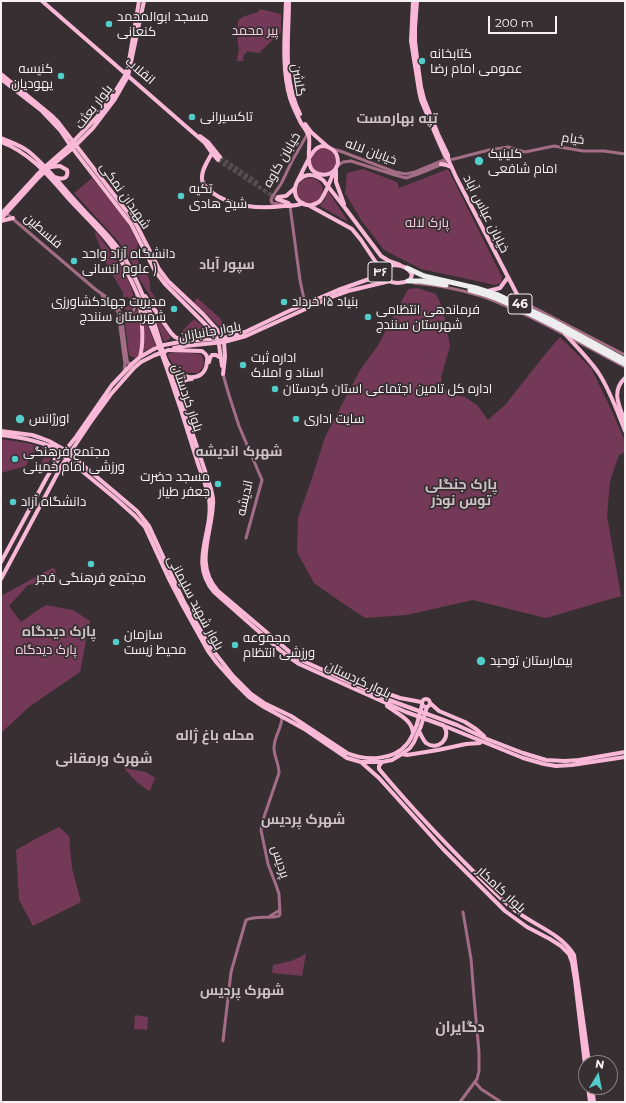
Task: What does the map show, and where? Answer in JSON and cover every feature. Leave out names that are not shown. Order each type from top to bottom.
[{"type":"highway","name":"46","points":[[407,268],[421,278],[475,291],[496,298],[549,323],[625,366]]},
{"type":"highway","name":"46","points":[[406,282],[421,278],[488,291],[524,306],[625,360]]},
{"type":"main road","name":"انقلاب","points":[[43,1],[205,143],[212,153],[219,159],[208,142],[127,74]]},
{"type":"main road","points":[[137,26],[139,1]]},
{"type":"main road","points":[[137,26],[144,1]]},
{"type":"main road","name":"گلشن","points":[[287,1],[285,58],[287,84],[294,109],[309,133],[330,148]]},
{"type":"main road","points":[[413,1],[411,41],[419,91],[421,100],[442,145]]},
{"type":"main road","points":[[417,1],[415,34],[417,58],[424,99],[442,145]]},
{"type":"main road","name":"بلوار بعثت","points":[[1,220],[4,211],[46,168],[73,145],[113,96],[127,74],[137,26]]},
{"type":"main road","name":"شهیدان نمکی","points":[[1,74],[42,111],[73,145],[135,222],[159,269],[168,281],[215,328],[223,340]]},
{"type":"main road","name":"شهیدان نمکی","points":[[1,79],[28,98]]},
{"type":"main road","name":"گلشن","points":[[309,133],[309,157]]},
{"type":"main road","name":"بلوار کردستان","points":[[1,138],[23,148],[46,168],[123,255],[139,292],[140,301],[180,403],[211,489],[214,503],[202,552],[202,568],[207,582],[214,592],[277,647],[299,664],[406,712],[486,741],[546,760],[565,761],[625,757]]},
{"type":"main road","name":"بلوار کردستان","points":[[1,142],[12,146],[46,168],[112,247],[124,264],[153,320],[178,392],[180,403]]},
{"type":"main road","name":"خیابان عباس آباد","points":[[442,145],[448,155],[448,160],[462,189],[520,300]]},
{"type":"main road","points":[[345,208],[336,182],[337,156],[330,148],[316,148],[309,157],[295,188],[295,195],[297,199],[303,204],[352,228],[376,261],[381,271]]},
{"type":"main road","points":[[212,153],[202,174],[202,180],[217,196],[234,204],[250,207],[272,208],[303,204]]},
{"type":"main road","points":[[309,157],[310,167],[316,173],[321,175],[329,174],[337,167]]},
{"type":"main road","points":[[441,164],[451,167]]},
{"type":"main road","points":[[46,168],[60,166],[66,168],[67,176],[63,179],[54,176]]},
{"type":"main road","points":[[309,206],[318,203],[321,200],[337,167]]},
{"type":"main road","points":[[298,181],[301,178],[310,175],[319,177],[328,186],[381,256],[400,266]]},
{"type":"main road","name":"شهیدان نمکی","points":[[97,176],[131,224],[155,271],[165,284],[206,325],[218,341]]},
{"type":"main road","points":[[276,197],[286,196],[295,188]]},
{"type":"main road","points":[[276,197],[291,206]]},
{"type":"main road","points":[[1,220],[13,218]]},
{"type":"main road","points":[[376,261],[380,260],[381,256]]},
{"type":"main road","name":"۴۶","points":[[388,265],[407,268],[412,275],[410,280],[406,282],[397,283],[390,281],[383,277],[381,271],[382,268],[388,265]]},
{"type":"main road","name":"بلوار جانبازان","points":[[223,340],[245,332],[304,304],[375,277],[381,271]]},
{"type":"main road","points":[[375,277],[379,280],[378,284]]},
{"type":"main road","points":[[488,291],[500,288],[508,277]]},
{"type":"main road","name":"بلوار جانبازان","points":[[1,579],[69,453],[111,394],[141,362],[167,350],[246,336],[334,296],[348,291],[390,281]]},
{"type":"main road","points":[[139,292],[171,333],[175,337],[185,341]]},
{"type":"main road","points":[[140,301],[142,325],[142,353],[140,357]]},
{"type":"main road","points":[[202,340],[208,333],[206,325]]},
{"type":"main road","points":[[564,334],[594,367],[611,397],[625,431]]},
{"type":"main road","name":"اندیشه","points":[[223,340],[223,374]]},
{"type":"main road","name":"بلوار جانبازان","points":[[2,560],[54,465],[112,385],[124,372],[140,357],[154,349],[185,341],[218,341]]},
{"type":"main road","name":"اندیشه","points":[[218,341],[223,358]]},
{"type":"main road","name":"بلوار کردستان","points":[[167,350],[199,350],[208,358],[204,371],[198,376],[192,377],[187,377],[176,372],[167,362]]},
{"type":"main road","points":[[178,392],[178,388],[184,381],[203,375],[208,369],[212,355],[223,358]]},
{"type":"main road","points":[[625,378],[618,386],[616,395],[625,421]]},
{"type":"main road","points":[[611,397],[612,393],[616,395]]},
{"type":"main road","name":"بلوار شهید سلیمانی","points":[[1,431],[32,435],[49,441],[65,450],[137,511],[149,526],[159,553],[208,651],[217,663],[249,696],[264,707],[319,737]]},
{"type":"main road","name":"بلوار شهید سلیمانی","points":[[1,435],[30,439],[44,443],[62,454],[135,516],[145,527],[157,547]]},
{"type":"main road","points":[[50,446],[55,458],[54,465]]},
{"type":"main road","points":[[75,446],[77,459]]},
{"type":"main road","points":[[60,469],[71,466],[79,468]]},
{"type":"main road","points":[[23,522],[25,526],[29,526]]},
{"type":"main road","name":"بلوار کردستان","points":[[209,526],[206,567],[210,581],[218,590],[289,652],[301,660],[377,695],[450,723],[486,741]]},
{"type":"main road","points":[[16,534],[20,535],[22,539]]},
{"type":"main road","name":"بلوار شهید سلیمانی","points":[[191,617],[216,656],[251,694],[264,703],[291,716],[347,758],[361,762],[382,762],[392,760],[402,754],[410,748],[419,727],[425,704]]},
{"type":"main road","points":[[377,695],[383,692],[425,704],[465,722],[476,729],[486,741]]},
{"type":"main road","points":[[380,701],[408,720],[412,725],[413,736]]},
{"type":"main road","points":[[419,727],[422,738],[427,744],[439,745],[444,741],[446,734],[446,729],[442,725]]},
{"type":"main road","name":"بلوار شهید سلیمانی","points":[[323,740],[354,756],[369,759],[390,756],[400,751],[419,727]]},
{"type":"main road","points":[[402,754],[407,755],[486,741]]},
{"type":"main road","name":"بلوار کردستان","points":[[611,757],[625,752]]},
{"type":"main road","name":"بلوار کامکار","points":[[361,762],[375,774],[443,849],[505,911],[527,927],[561,946],[569,954],[572,962],[576,986],[584,1055]]},
{"type":"main road","points":[[375,774],[375,770],[379,770],[379,766],[382,762]]},
{"type":"main road","name":"بلوار کامکار","points":[[379,770],[432,829],[506,903],[523,917],[566,943],[574,955],[588,1055]]},
{"type":"main road","points":[[545,936],[550,932]]},
{"type":"main road","points":[[550,932],[550,939]]},
{"type":"street","name":"خیابان کاوه","points":[[276,197],[292,162],[309,133]]},
{"type":"street","name":"خیام","points":[[448,160],[508,147],[525,152],[554,146],[583,151],[625,155]]},
{"type":"street","name":"خیابان لاله","points":[[330,148],[406,178],[445,163],[448,160]]},
{"type":"street","name":"خیابان لاله","points":[[337,167],[343,162],[351,161],[406,174],[444,160],[448,160]]},
{"type":"street","points":[[291,206],[293,232],[304,304]]},
{"type":"street","name":"فلسطین","points":[[4,211],[102,295],[103,298],[118,312],[125,364],[124,372]]},
{"type":"street","points":[[406,282],[439,286],[474,293],[496,301],[625,366]]},
{"type":"street","points":[[455,286],[462,291]]},
{"type":"street","points":[[132,364],[128,363],[127,360],[121,314],[129,316],[134,310],[139,292]]},
{"type":"street","name":"فلسطین","points":[[102,295],[106,296],[119,309],[121,314]]},
{"type":"street","points":[[509,299],[520,300],[625,355]]},
{"type":"street","points":[[520,300],[524,306]]},
{"type":"street","points":[[136,305],[140,301]]},
{"type":"street","name":"اندیشه","points":[[223,374],[239,426],[262,480],[246,538]]},
{"type":"street","name":"پردیس","points":[[280,910],[278,889],[268,864],[261,830],[279,773],[279,767],[274,749],[276,738],[282,725],[282,717]]},
{"type":"street","points":[[268,917],[280,910]]},
{"type":"street","points":[[223,1041],[231,972],[245,923],[248,919],[279,916],[280,910]]},
{"type":"street","points":[[460,1102],[475,1082],[479,1071],[479,1052],[470,951],[463,912]]},
{"type":"street","points":[[475,1082],[481,1089],[501,1102]]},
{"type":"green space","name":"پیر محمد","points":[[260,9],[281,14],[281,32],[259,53],[247,51],[246,54],[244,54],[243,61],[237,61],[239,52],[237,34],[238,21],[242,17],[258,12]]},
{"type":"green space","points":[[324,148],[333,152],[337,161],[333,170],[324,174],[315,170],[311,161],[315,152]]},
{"type":"green space","name":"پارک لاله","points":[[363,169],[397,182],[399,188],[448,169],[502,277],[501,283],[495,285],[421,269],[384,250],[361,220],[345,193],[347,173]]},
{"type":"green space","points":[[92,178],[127,222],[138,243],[135,256],[149,278],[150,290],[161,305],[164,313],[162,315],[119,242],[74,193]]},
{"type":"green space","points":[[310,178],[319,182],[323,191],[319,200],[310,204],[301,200],[297,191],[301,182]]},
{"type":"green space","points":[[328,191],[340,209],[348,222],[320,206]]},
{"type":"green space","points":[[94,231],[117,260],[130,284],[133,295],[133,305],[129,312],[125,309],[132,301],[128,297],[123,297],[123,293],[106,263]]},
{"type":"green space","name":"پارک جنگلی توس نوذر","points":[[417,288],[436,294],[443,309],[450,346],[441,377],[442,385],[448,394],[465,397],[478,406],[488,420],[506,404],[560,337],[591,368],[625,441],[625,452],[619,455],[610,481],[607,516],[621,596],[546,618],[473,600],[406,615],[365,618],[314,583],[297,552],[298,518],[325,437],[360,370],[377,347],[408,289]]},
{"type":"green space","points":[[197,298],[220,318],[223,330],[194,302]]},
{"type":"green space","points":[[138,308],[140,355],[135,358],[129,355],[124,316],[132,316]]},
{"type":"green space","points":[[152,311],[171,338],[164,342]]},
{"type":"green space","points":[[144,317],[156,346],[144,351]]},
{"type":"green space","points":[[194,319],[203,326],[206,334],[185,338],[182,337],[181,332]]},
{"type":"green space","points":[[176,352],[201,354],[204,362],[202,369],[198,373],[187,373],[179,370],[172,363],[167,354]]},
{"type":"green space","name":"مجتمع فرهنگی ورزشی امام خمینی","points":[[1,439],[41,446],[38,453],[32,452],[26,466],[1,473]]},
{"type":"green space","points":[[43,446],[49,449],[50,452],[50,461],[44,473],[38,470],[45,455],[40,452]]},
{"type":"green space","name":"پارک دیدگاه","points":[[54,567],[58,580],[28,585],[9,606],[21,622],[46,605],[73,610],[90,621],[80,672],[29,707],[1,733],[1,596]]},
{"type":"green space","points":[[124,768],[146,772],[155,778],[150,791],[139,784]]},
{"type":"green space","points":[[59,827],[69,836],[72,868],[81,902],[33,926],[19,900],[16,850]]},
{"type":"green space","points":[[306,953],[302,976],[272,973],[273,965],[294,960]]},
{"type":"green space","points":[[135,1015],[148,1017],[147,1030],[134,1029]]},
{"type":"tunnel","points":[[220,157],[259,184]]},
{"type":"tunnel","points":[[218,160],[277,199]]},
{"type":"place","name":"مسجد ابوالمحمد کنعانی","points":[[109,24]]},
{"type":"place","name":"کتابخانه عمومی امام رضا","points":[[422,61]]},
{"type":"place","name":"کنیسه یهودیان","points":[[61,76]]},
{"type":"place","name":"تاکسیرانی","points":[[192,117]]},
{"type":"place","name":"کلینیک امام شافعی","points":[[479,161]]},
{"type":"place","name":"تکیه شیخ هادی","points":[[181,196]]},
{"type":"place","name":"دانشگاه آزاد واحد علوم انسانی )","points":[[74,261]]},
{"type":"place","name":"بنیاد ۱۵ خرداد","points":[[284,302]]},
{"type":"place","name":"مدیریت جهادکشاورزی شهرستان سنندج","points":[[174,309]]},
{"type":"place","name":"فرماندهی انتظامی شهرستان سنندج","points":[[368,317]]},
{"type":"place","name":"اداره ثبت اسناد و املاک","points":[[243,365]]},
{"type":"place","name":"اداره کل تامین اجتماعی استان کردستان","points":[[275,389]]},
{"type":"place","name":"اورژانس","points":[[20,419]]},
{"type":"place","name":"سایت اداری","points":[[296,419]]},
{"type":"place","name":"مجتمع فرهنگی ورزشی امام خمینی","points":[[15,459]]},
{"type":"place","name":"مسجد حضرت جعفر طیار","points":[[218,484]]},
{"type":"place","name":"دانشگاه آزاد","points":[[13,502]]},
{"type":"place","name":"مجتمع فرهنگی فجر","points":[[91,564]]},
{"type":"place","name":"سازمان محیط زیست","points":[[116,642]]},
{"type":"place","name":"مجموعه ورزشی انتظام","points":[[235,645]]},
{"type":"place","name":"بیمارستان توحید","points":[[481,661]]},
{"type":"district","name":"تپه بهارمست","points":[[397,119]]},
{"type":"district","name":"سپور آباد","points":[[227,265]]},
{"type":"district","name":"شهرک اندیشه","points":[[239,452]]},
{"type":"district","name":"پارک جنگلی توس نوذر","points":[[461,494]]},
{"type":"district","name":"پارک دیدگاه","points":[[59,632]]},
{"type":"district","name":"محله باغ ژاله","points":[[215,736]]},
{"type":"district","name":"شهرک ورمقانی","points":[[104,759]]},
{"type":"district","name":"شهرک پردیس","points":[[303,820]]},
{"type":"district","name":"شهرک پردیس","points":[[242,991]]},
{"type":"district","name":"دگایران","points":[[460,1028]]}]
